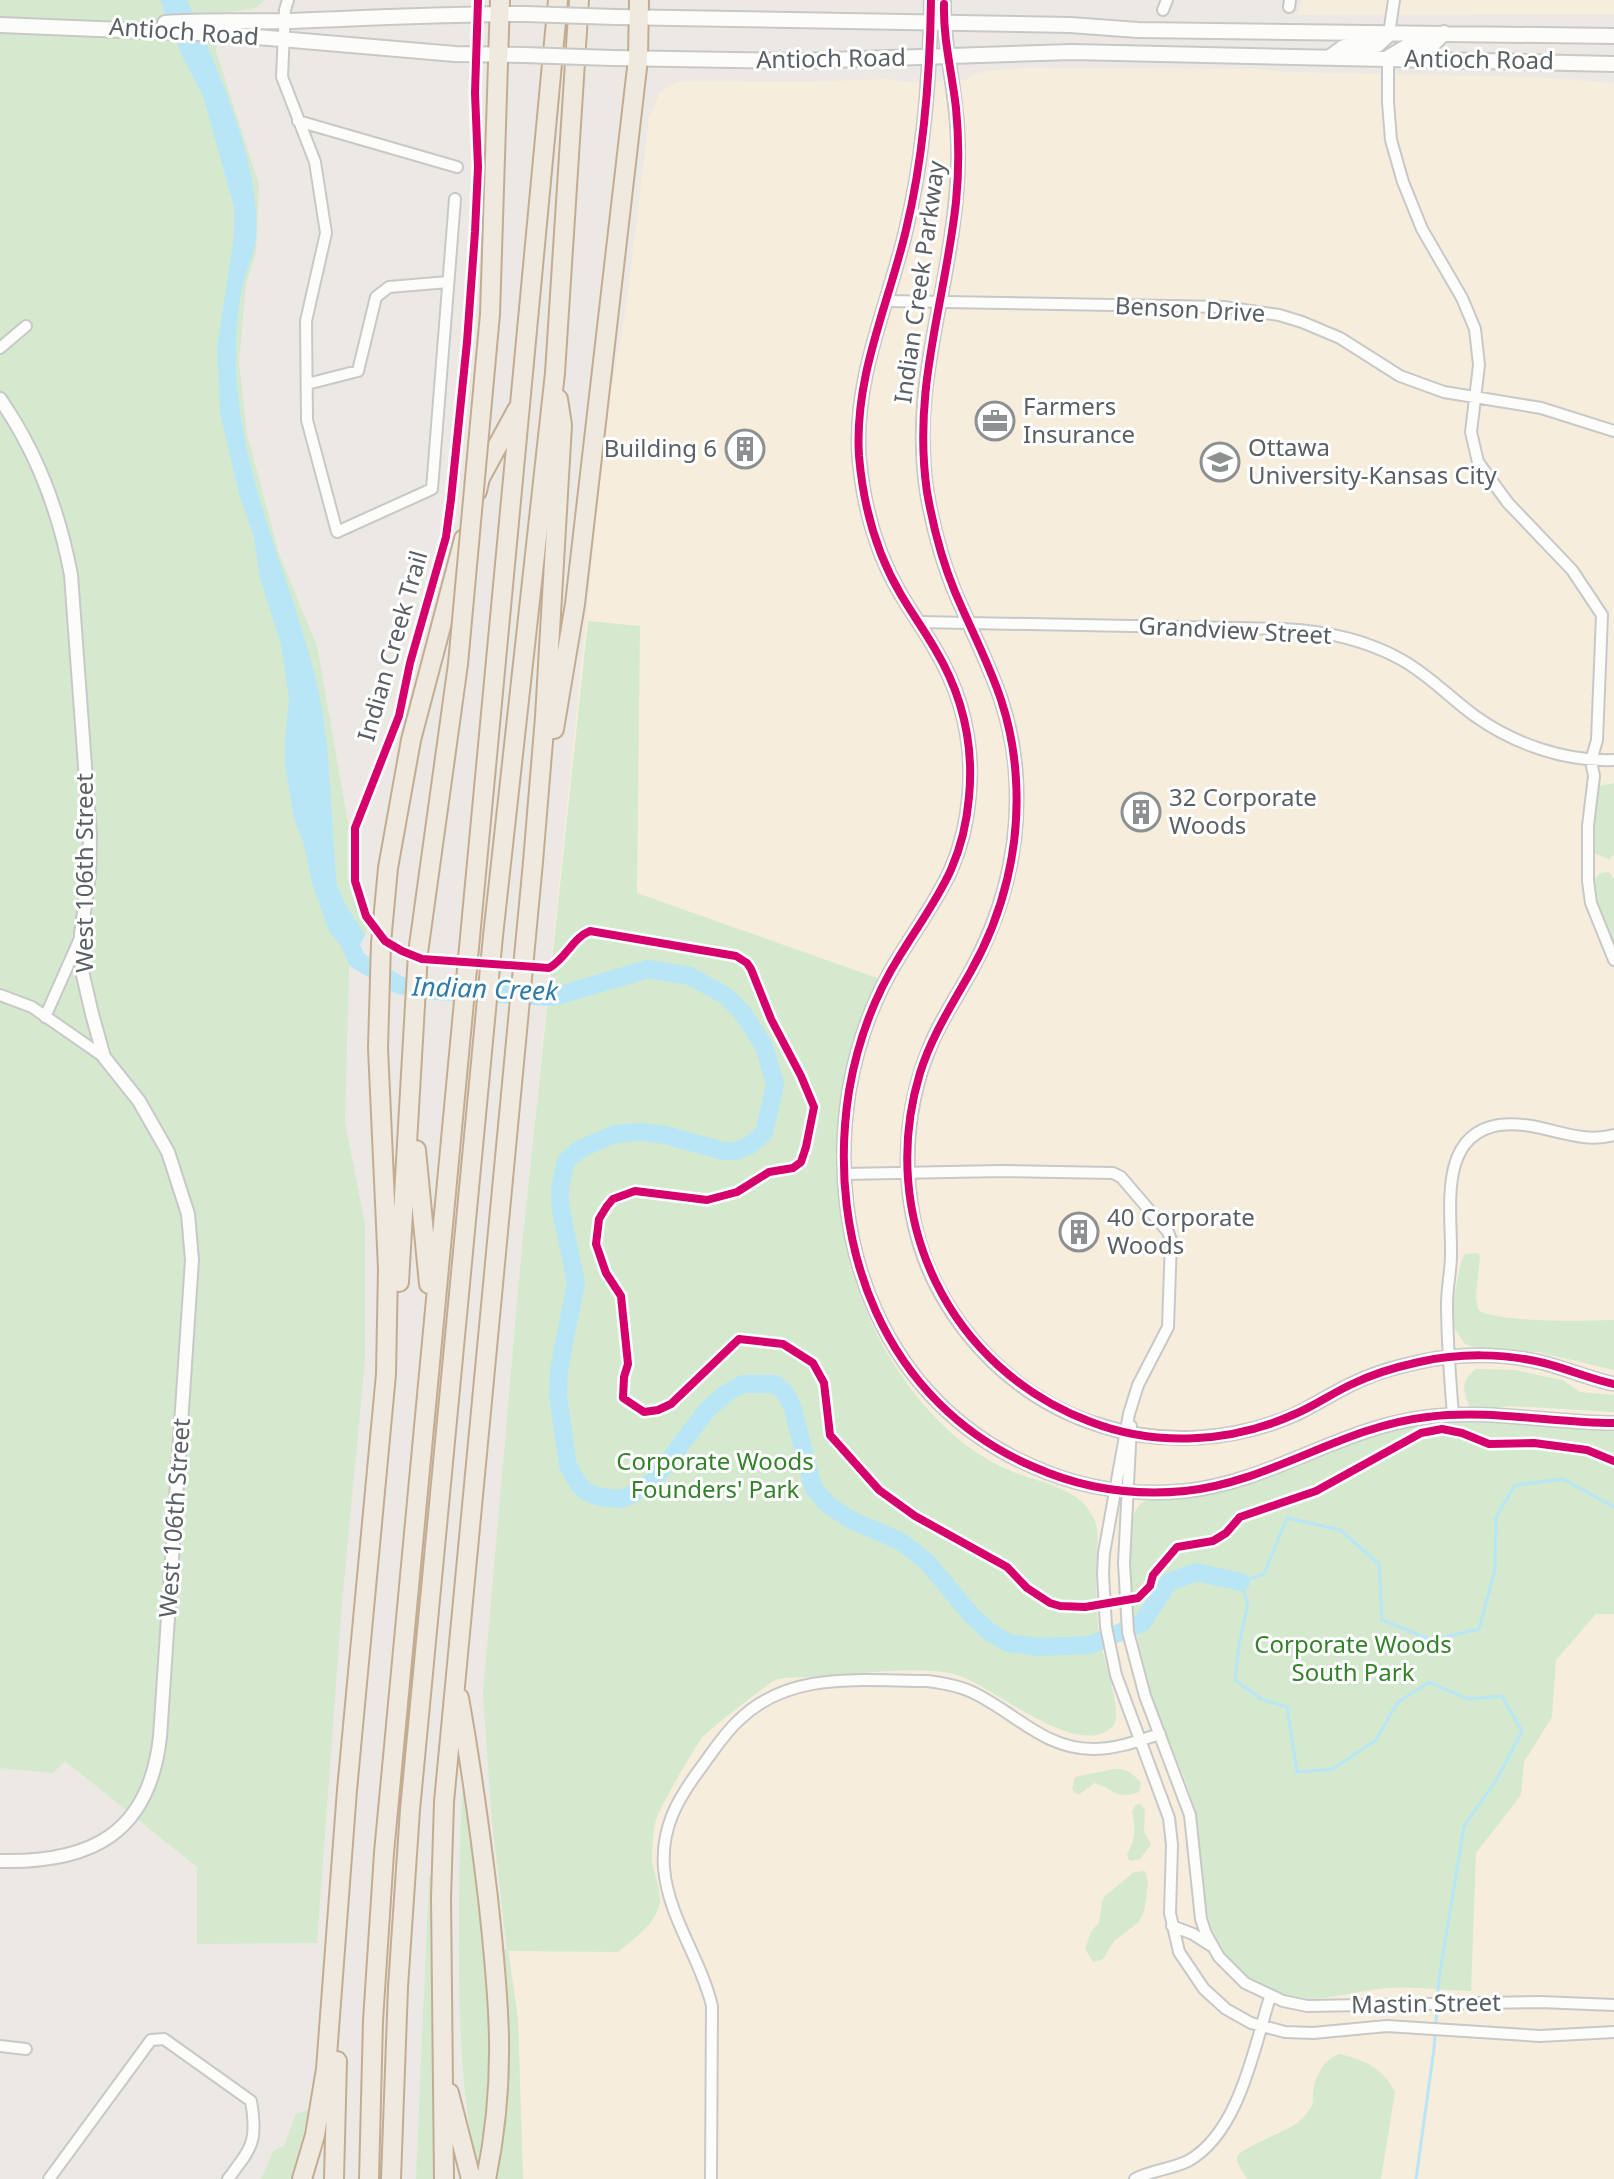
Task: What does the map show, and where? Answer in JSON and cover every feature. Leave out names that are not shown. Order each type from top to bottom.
[{"type":"highway","points":[[369,2179],[373,2021],[384,1853],[558,0]]},
{"type":"highway","points":[[391,2179],[407,1852],[493,936],[555,373],[579,0]]},
{"type":"highway","points":[[386,1374],[397,1339],[418,953],[458,664],[490,314],[499,7]]},
{"type":"highway","points":[[533,862],[575,604],[638,59],[639,9]]},
{"type":"highway","points":[[471,2179],[452,2124],[443,2072],[442,1849],[455,1677],[545,717],[562,425],[555,373]]},
{"type":"highway","points":[[302,2179],[321,2105],[386,1374],[388,1269],[379,1098],[379,998],[388,868],[411,740],[480,478],[522,400]]},
{"type":"highway","points":[[412,1078],[416,1158],[433,1323]]},
{"type":"highway","points":[[455,1677],[474,1779],[501,2021],[499,2088],[486,2179]]},
{"type":"highway","points":[[332,1987],[338,2028],[334,2179]]},
{"type":"highway","points":[[444,2179],[452,2124]]},
{"type":"main road","name":"Antioch Road","points":[[0,25],[218,27],[499,7],[526,14],[615,17],[639,9],[937,23],[1614,36]]},
{"type":"main road","name":"Antioch Road","points":[[218,27],[284,39],[455,54],[638,59],[800,61],[1072,52],[1614,64]]},
{"type":"main road","points":[[1388,58],[1406,47],[1432,45],[1444,33]]},
{"type":"main road","points":[[1330,57],[1344,47],[1377,45],[1389,34]]},
{"type":"street","points":[[288,0],[282,77],[315,162],[326,233],[306,321],[307,420],[337,532],[432,489],[455,199]]},
{"type":"street","points":[[931,0],[937,23]]},
{"type":"street","points":[[937,23],[944,0]]},
{"type":"street","points":[[1389,34],[1394,0]]},
{"type":"street","name":"Indian Creek Parkway","points":[[937,23],[948,56],[957,127],[957,175],[952,232],[924,388],[925,471],[941,552],[995,678],[1010,726],[1016,774],[1015,835],[1010,868],[994,921],[970,973],[938,1028],[920,1072],[911,1116],[908,1174],[914,1223],[942,1296],[968,1335],[1003,1372],[1047,1402],[1098,1425],[1128,1433],[1202,1438],[1257,1428],[1299,1413],[1371,1375],[1415,1362],[1449,1357],[1490,1356],[1530,1360],[1614,1384]]},
{"type":"street","name":"Indian Creek Parkway","points":[[937,23],[928,57],[915,191],[867,359],[859,451],[862,480],[876,538],[900,593],[948,672],[962,710],[971,767],[970,796],[960,845],[944,886],[898,958],[863,1035],[849,1089],[843,1147],[851,1233],[866,1291],[891,1343],[923,1386],[958,1421],[1017,1460],[1062,1478],[1121,1490],[1182,1491],[1229,1483],[1254,1476],[1319,1447],[1397,1421],[1453,1415],[1509,1415],[1614,1423]]},
{"type":"street","points":[[1388,58],[1391,140],[1408,200],[1462,298],[1475,329],[1479,365],[1471,432],[1478,462],[1508,503],[1572,570],[1602,615],[1597,740],[1591,761],[1594,776],[1588,826],[1591,903],[1614,960]]},
{"type":"street","points":[[298,121],[457,167]]},
{"type":"street","points":[[307,384],[358,371],[376,297],[389,287],[448,282]]},
{"type":"street","name":"Benson Drive","points":[[886,301],[1224,307],[1279,315],[1325,331],[1400,376],[1444,392],[1541,408],[1614,431]]},
{"type":"street","points":[[0,348],[26,326]]},
{"type":"street","name":"West 106th Street","points":[[0,399],[14,419],[43,476],[66,546],[71,575],[90,834],[89,875],[81,934],[82,971],[104,1057],[139,1101],[168,1152],[188,1214],[192,1260],[160,1737],[152,1781],[135,1810],[107,1838],[77,1854],[56,1859],[0,1861]]},
{"type":"street","name":"Grandview Street","points":[[919,622],[1284,629],[1332,634],[1359,641],[1405,662],[1476,717],[1528,744],[1591,761],[1614,760]]},
{"type":"street","points":[[45,1017],[81,934]]},
{"type":"street","points":[[0,995],[32,1007],[104,1057]]},
{"type":"street","points":[[1453,1415],[1447,1302],[1451,1258],[1448,1195],[1459,1155],[1468,1142],[1483,1130],[1500,1125],[1524,1125],[1589,1139],[1614,1135]]},
{"type":"street","points":[[844,1174],[1113,1173],[1121,1177],[1168,1232],[1171,1240],[1168,1327],[1138,1385],[1129,1414],[1121,1490],[1104,1553],[1103,1587],[1106,1627],[1124,1700],[1165,1805],[1171,1832],[1172,1926],[1212,1946]]},
{"type":"street","points":[[1121,1490],[1128,1632],[1145,1696],[1190,1815],[1198,1904],[1203,1927],[1212,1946]]},
{"type":"street","points":[[711,2179],[712,2006],[668,1890],[664,1868],[665,1838],[679,1797],[737,1721],[771,1695],[812,1682],[943,1683],[974,1693],[1037,1734],[1067,1746],[1098,1749],[1160,1734]]},
{"type":"street","name":"Mastin Street","points":[[1172,1926],[1179,1952],[1204,1989],[1226,2009],[1261,2026],[1299,2034],[1370,2027],[1540,2036],[1614,2032]]},
{"type":"street","name":"Mastin Street","points":[[1212,1946],[1237,1976],[1270,1997],[1307,2006],[1540,2002],[1614,2005]]},
{"type":"street","points":[[1135,2179],[1187,2161],[1220,2130],[1243,2082],[1270,1997]]},
{"type":"street","points":[[49,2179],[151,2040],[164,2039],[251,2101],[256,2128],[251,2149],[228,2179]]},
{"type":"street","points":[[0,2046],[26,2049]]},
{"type":"shaded area","points":[[1302,0],[1614,0],[1614,14],[1298,15]]},
{"type":"shaded area","points":[[1027,68],[1257,69],[1530,77],[1614,83],[1614,2179],[523,2179],[518,2019],[491,1812],[483,1693],[522,1245],[597,512],[649,119],[659,93],[679,81],[966,80],[974,74],[988,71]]},
{"type":"green space","points":[[0,0],[265,0],[255,8],[217,14],[216,51],[259,185],[256,251],[246,284],[239,362],[247,434],[279,554],[317,646],[367,931],[349,966],[345,1122],[365,1224],[365,1360],[342,1603],[317,1943],[197,1944],[197,1867],[65,1761],[53,1773],[0,1768]]},
{"type":"green space","name":"Corporate Woods Founders' Park","points":[[588,621],[640,626],[637,893],[880,979],[856,1035],[842,1095],[836,1155],[840,1216],[853,1275],[876,1332],[907,1384],[948,1430],[993,1463],[1067,1492],[1085,1505],[1092,1515],[1097,1535],[1099,1636],[1114,1697],[1116,1719],[1113,1726],[1098,1735],[1079,1735],[1035,1718],[957,1675],[925,1670],[785,1678],[762,1689],[702,1738],[664,1803],[656,1820],[652,1850],[659,1906],[653,1920],[642,1932],[618,1952],[508,1951],[518,2019],[523,2179],[495,2179],[508,2093],[508,2006],[503,1949],[507,1949],[491,1812],[483,1693],[522,1245]]},
{"type":"green space","points":[[1614,783],[1614,855],[1609,859],[1592,850],[1598,786]]},
{"type":"green space","points":[[1609,872],[1614,879],[1614,942],[1603,921],[1595,886],[1595,879],[1600,873]]},
{"type":"green space","points":[[1477,1253],[1480,1256],[1476,1297],[1478,1310],[1522,1319],[1614,1320],[1614,1370],[1538,1352],[1474,1348],[1464,1343],[1453,1326],[1451,1313],[1461,1261],[1465,1254]]},
{"type":"green space","points":[[1476,1369],[1515,1370],[1562,1380],[1580,1392],[1614,1395],[1614,1412],[1510,1406],[1480,1410],[1470,1407],[1464,1386]]},
{"type":"green space","name":"Corporate Woods South Park","points":[[1451,1420],[1489,1420],[1614,1431],[1614,1614],[1596,1614],[1556,1660],[1552,1717],[1524,1762],[1521,1795],[1476,1853],[1471,1991],[1386,1988],[1314,1999],[1280,1995],[1263,1989],[1228,1959],[1216,1939],[1209,1918],[1193,1803],[1159,1718],[1137,1636],[1131,1573],[1134,1514],[1149,1499],[1207,1494],[1244,1485],[1333,1447],[1373,1434]]},
{"type":"green space","points":[[1114,1769],[1126,1771],[1135,1777],[1141,1783],[1139,1792],[1121,1795],[1095,1783],[1078,1795],[1072,1790],[1075,1777]]},
{"type":"green space","points":[[468,1782],[489,1994],[491,2053],[489,2111],[478,2169],[465,2094],[459,1993],[461,1829],[463,1783]]},
{"type":"green space","points":[[1140,1804],[1145,1809],[1144,1831],[1151,1844],[1140,1859],[1129,1861],[1127,1855],[1134,1834],[1132,1812],[1135,1805]]},
{"type":"green space","points":[[1145,1871],[1148,1882],[1145,1908],[1139,1922],[1114,1941],[1103,1959],[1093,1962],[1085,1949],[1092,1930],[1099,1923],[1105,1896],[1134,1872]]},
{"type":"green space","points":[[429,1876],[433,1876],[435,2179],[416,2179]]},
{"type":"green space","points":[[1340,2054],[1373,2067],[1385,2077],[1395,2092],[1381,2179],[1248,2179],[1237,2157],[1303,2118],[1312,2105],[1318,2074],[1329,2060]]},
{"type":"green space","points":[[310,2109],[291,2179],[261,2179],[274,2150],[284,2146],[296,2114]]},
{"type":"water","points":[[160,0],[187,0],[235,116],[252,178],[256,238],[243,284],[238,318],[236,371],[239,406],[248,456],[316,680],[328,756],[337,885],[346,906],[365,935],[352,960],[329,931],[294,818],[285,766],[289,699],[281,645],[260,578],[254,538],[239,494],[220,413],[217,347],[234,236],[234,207],[203,96],[183,58]]},
{"type":"waterway","name":"Indian Creek","points":[[345,933],[357,960],[399,985],[434,991],[553,997],[648,969],[690,976],[726,996],[742,1012],[764,1046],[775,1084],[764,1133],[750,1145],[736,1151],[724,1151],[665,1135],[641,1132],[615,1134],[580,1149],[566,1161],[560,1187],[560,1205],[576,1283],[559,1369],[558,1396],[568,1466],[586,1492],[621,1499],[633,1494],[653,1481],[707,1410],[725,1394],[743,1384],[775,1384],[785,1393],[792,1406],[813,1487],[827,1504],[851,1520],[900,1541],[927,1562],[972,1616],[1008,1643],[1039,1647],[1090,1645],[1142,1623],[1169,1582],[1196,1572],[1241,1582]]},
{"type":"waterway","points":[[1416,2179],[1434,2049],[1439,1978],[1464,1826],[1497,1779],[1522,1731],[1502,1696],[1468,1699],[1429,1682],[1397,1703],[1376,1740],[1333,1769],[1297,1772],[1287,1707],[1261,1699],[1235,1680],[1248,1604],[1241,1582],[1264,1574],[1287,1518],[1340,1530],[1379,1564],[1382,1620],[1432,1640],[1479,1629],[1495,1570],[1496,1517],[1515,1485],[1563,1479],[1614,1507]]},
{"type":"cycle path","name":"Indian Creek Trail","points":[[478,0],[475,232],[467,342],[446,537],[410,663],[399,716],[355,828],[355,881],[366,916],[385,941],[422,959],[549,968],[578,938],[590,931],[736,956],[751,969],[771,1019],[814,1107],[801,1162],[793,1168],[769,1172],[737,1192],[707,1200],[635,1191],[613,1199],[607,1206],[599,1219],[596,1244],[606,1273],[621,1296],[628,1364],[623,1398],[644,1412],[658,1410],[671,1404],[739,1339],[783,1344],[813,1363],[824,1383],[830,1435],[879,1490],[915,1516],[1007,1567],[1027,1588],[1060,1606],[1085,1607],[1138,1598],[1177,1547],[1213,1541],[1226,1533],[1240,1517],[1316,1491],[1421,1433],[1442,1429],[1489,1444],[1534,1443],[1587,1450],[1614,1461]]},
{"type":"cycle path","points":[[931,0],[922,145],[906,230],[867,369],[859,426],[859,456],[867,509],[884,561],[944,666],[959,702],[968,739],[970,778],[966,822],[953,864],[874,1005],[849,1091],[844,1148],[847,1205],[857,1260],[876,1312],[903,1360],[938,1403],[982,1439],[1034,1467],[1108,1489],[1166,1492],[1217,1486],[1365,1432],[1427,1417],[1497,1415],[1614,1423]]},
{"type":"cycle path","points":[[944,4],[957,120],[958,179],[927,381],[923,454],[927,492],[942,556],[1003,705],[1013,753],[1017,805],[1012,854],[993,926],[930,1046],[920,1073],[909,1127],[908,1181],[917,1233],[936,1282],[963,1327],[998,1366],[1041,1398],[1091,1422],[1141,1435],[1193,1438],[1245,1431],[1295,1414],[1375,1374],[1450,1357],[1482,1355],[1529,1360],[1614,1384]]},
{"type":"place","name":"Farmers Insurance","points":[[995,421]]},
{"type":"place","name":"Building 6","points":[[745,449]]},
{"type":"place","name":"Ottawa University-Kansas City","points":[[1220,462]]},
{"type":"place","name":"32 Corporate Woods","points":[[1141,812]]},
{"type":"place","name":"40 Corporate Woods","points":[[1079,1232]]}]
